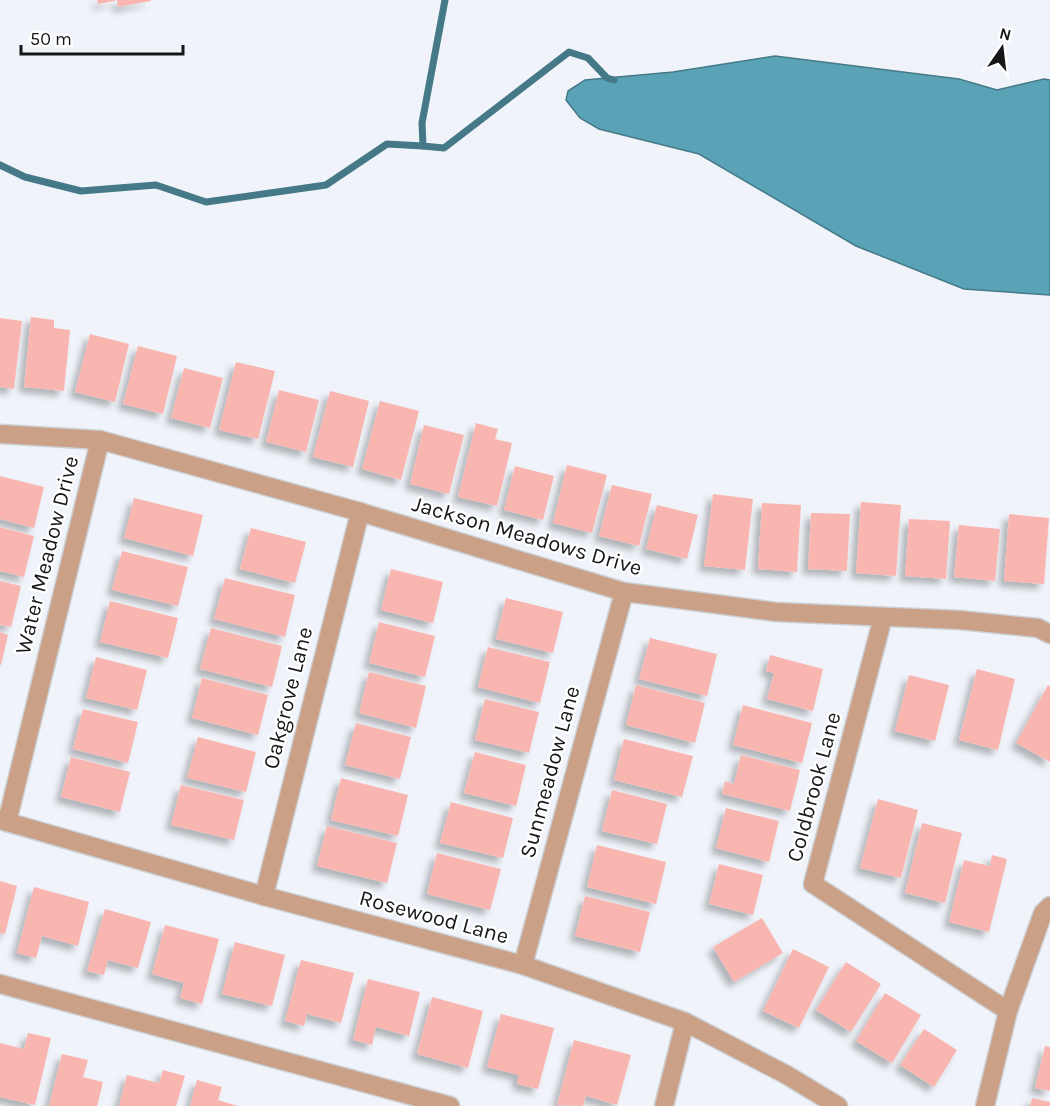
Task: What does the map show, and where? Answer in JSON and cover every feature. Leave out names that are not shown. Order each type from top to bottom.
[{"type":"street","name":"Jackson Meadows Drive","points":[[0,434],[100,440],[360,512],[624,592],[776,612],[971,621],[1038,628],[1050,634]]},
{"type":"street","name":"Water Meadow Drive","points":[[3,821],[100,440]]},
{"type":"street","name":"Oakgrove Lane","points":[[264,896],[360,512]]},
{"type":"street","name":"Sunmeadow Lane","points":[[523,965],[624,592]]},
{"type":"street","name":"Coldbrook Lane","points":[[883,618],[813,884],[1008,1011]]},
{"type":"street","name":"Rosewood Lane","points":[[3,821],[264,896],[523,965],[685,1022],[785,1074],[838,1106]]},
{"type":"street","points":[[985,1106],[1008,1011],[1043,913],[1050,906]]},
{"type":"street","points":[[0,984],[450,1106]]},
{"type":"street","points":[[664,1106],[685,1022]]},
{"type":"water","points":[[775,56],[959,79],[997,90],[1044,79],[1050,80],[1050,295],[964,289],[856,246],[699,154],[599,129],[580,118],[566,100],[568,91],[585,80],[673,72]]},
{"type":"building","points":[[97,0],[115,0],[115,1],[98,4]]},
{"type":"building","points":[[117,0],[151,0],[151,1],[118,7]]},
{"type":"building","points":[[31,317],[54,320],[54,328],[70,330],[64,391],[24,387]]},
{"type":"building","points":[[0,318],[22,321],[14,389],[0,387]]},
{"type":"building","points":[[90,334],[129,344],[115,402],[75,392]]},
{"type":"building","points":[[138,346],[177,356],[163,414],[123,404]]},
{"type":"building","points":[[236,362],[275,371],[258,439],[219,430]]},
{"type":"building","points":[[184,368],[223,378],[210,428],[171,418]]},
{"type":"building","points":[[279,390],[319,400],[306,452],[266,442]]},
{"type":"building","points":[[330,391],[369,401],[353,467],[313,457]]},
{"type":"building","points":[[380,401],[419,411],[401,480],[362,469]]},
{"type":"building","points":[[476,423],[498,429],[495,439],[512,443],[497,506],[458,497]]},
{"type":"building","points":[[424,425],[464,435],[449,494],[410,484]]},
{"type":"building","points":[[567,465],[607,475],[592,533],[553,523]]},
{"type":"building","points":[[515,466],[554,476],[543,520],[504,510]]},
{"type":"building","points":[[0,476],[44,487],[34,528],[0,519]]},
{"type":"building","points":[[612,485],[652,494],[639,546],[599,536]]},
{"type":"building","points":[[713,494],[753,499],[745,570],[704,566]]},
{"type":"building","points":[[134,498],[203,515],[193,556],[124,538]]},
{"type":"building","points":[[861,502],[901,505],[896,576],[856,573]]},
{"type":"building","points":[[762,503],[801,505],[797,572],[758,569]]},
{"type":"building","points":[[657,505],[698,515],[687,559],[646,549]]},
{"type":"building","points":[[811,513],[850,514],[847,571],[808,569]]},
{"type":"building","points":[[1009,514],[1049,518],[1044,584],[1004,581]]},
{"type":"building","points":[[909,519],[950,521],[946,579],[905,576]]},
{"type":"building","points":[[959,525],[1000,529],[995,581],[954,577]]},
{"type":"building","points":[[0,527],[34,536],[24,577],[0,571]]},
{"type":"building","points":[[251,528],[306,542],[295,583],[240,569]]},
{"type":"building","points":[[122,551],[188,567],[178,606],[112,590]]},
{"type":"building","points":[[391,569],[443,582],[433,623],[381,610]]},
{"type":"building","points":[[225,578],[295,595],[285,637],[214,619]]},
{"type":"building","points":[[0,581],[21,586],[11,627],[0,625]]},
{"type":"building","points":[[506,598],[563,612],[553,653],[496,639]]},
{"type":"building","points":[[110,601],[178,618],[168,658],[100,642]]},
{"type":"building","points":[[379,622],[435,636],[425,677],[369,663]]},
{"type":"building","points":[[211,628],[282,646],[272,687],[200,669]]},
{"type":"building","points":[[0,632],[8,635],[1,665],[0,665]]},
{"type":"building","points":[[650,638],[717,654],[707,696],[639,679]]},
{"type":"building","points":[[488,647],[550,662],[540,703],[478,687]]},
{"type":"building","points":[[770,655],[823,669],[813,711],[767,699],[774,673],[766,671]]},
{"type":"building","points":[[96,657],[147,670],[137,710],[86,698]]},
{"type":"building","points":[[977,669],[1015,679],[998,750],[959,740]]},
{"type":"building","points":[[369,672],[426,686],[416,728],[359,713]]},
{"type":"building","points":[[909,675],[949,685],[935,741],[895,731]]},
{"type":"building","points":[[202,678],[268,695],[258,735],[192,718]]},
{"type":"building","points":[[636,685],[705,703],[695,743],[626,725]]},
{"type":"building","points":[[1048,685],[1050,686],[1050,762],[1016,743]]},
{"type":"building","points":[[485,699],[539,712],[529,753],[475,740]]},
{"type":"building","points":[[743,705],[812,723],[802,763],[733,745]]},
{"type":"building","points":[[83,709],[138,722],[128,763],[73,749]]},
{"type":"building","points":[[356,723],[411,737],[400,779],[345,765]]},
{"type":"building","points":[[198,737],[256,752],[246,792],[187,778]]},
{"type":"building","points":[[624,739],[693,756],[682,797],[614,780]]},
{"type":"building","points":[[475,752],[526,765],[516,806],[464,793]]},
{"type":"building","points":[[741,755],[800,770],[790,811],[722,794],[725,781],[734,784]]},
{"type":"building","points":[[71,757],[130,772],[120,812],[61,797]]},
{"type":"building","points":[[341,778],[408,795],[398,836],[331,820]]},
{"type":"building","points":[[181,785],[244,800],[234,840],[171,825]]},
{"type":"building","points":[[612,790],[667,804],[657,844],[602,831]]},
{"type":"building","points":[[878,799],[918,810],[901,878],[860,868]]},
{"type":"building","points":[[451,802],[513,818],[503,858],[440,843]]},
{"type":"building","points":[[726,808],[779,821],[769,862],[716,848]]},
{"type":"building","points":[[922,823],[962,833],[945,903],[905,893]]},
{"type":"building","points":[[327,826],[397,843],[387,883],[317,866]]},
{"type":"building","points":[[597,845],[666,862],[656,904],[587,887]]},
{"type":"building","points":[[437,853],[501,869],[490,910],[427,894]]},
{"type":"building","points":[[992,855],[1007,859],[989,932],[949,922],[964,860],[990,866]]},
{"type":"building","points":[[719,864],[763,875],[753,915],[709,904]]},
{"type":"building","points":[[0,881],[17,886],[5,934],[0,933]]},
{"type":"building","points":[[34,887],[89,902],[78,946],[42,936],[36,958],[17,953]]},
{"type":"building","points":[[585,896],[650,912],[640,952],[575,936]]},
{"type":"building","points":[[105,909],[151,922],[138,968],[108,960],[104,975],[87,971]]},
{"type":"building","points":[[762,918],[783,953],[734,982],[713,947]]},
{"type":"building","points":[[165,925],[219,939],[202,1004],[180,998],[184,983],[152,974]]},
{"type":"building","points":[[235,942],[285,955],[272,1006],[222,994]]},
{"type":"building","points":[[793,949],[829,967],[799,1028],[763,1011]]},
{"type":"building","points":[[301,960],[354,973],[341,1023],[307,1014],[304,1026],[285,1021]]},
{"type":"building","points":[[846,962],[881,984],[851,1032],[816,1010]]},
{"type":"building","points":[[368,979],[420,992],[409,1036],[376,1027],[372,1045],[353,1040]]},
{"type":"building","points":[[885,993],[921,1015],[892,1063],[856,1041]]},
{"type":"building","points":[[432,997],[483,1011],[468,1068],[417,1054]]},
{"type":"building","points":[[501,1014],[554,1028],[538,1089],[517,1084],[519,1075],[487,1067]]},
{"type":"building","points":[[924,1029],[957,1050],[934,1087],[900,1065]]},
{"type":"building","points":[[28,1033],[51,1038],[35,1105],[0,1097],[0,1043],[24,1049]]},
{"type":"building","points":[[574,1040],[631,1055],[617,1105],[586,1096],[583,1106],[557,1105]]},
{"type":"building","points":[[1045,1046],[1050,1047],[1050,1091],[1035,1088]]},
{"type":"building","points":[[62,1054],[88,1060],[83,1077],[103,1082],[97,1106],[49,1106]]},
{"type":"building","points":[[163,1070],[185,1076],[176,1106],[119,1106],[127,1075],[159,1083]]},
{"type":"building","points":[[197,1080],[222,1087],[218,1100],[238,1106],[190,1106]]},
{"type":"building","points":[[1032,1098],[1050,1102],[1050,1106],[1030,1106]]},
{"type":"waterway","points":[[445,0],[422,123],[423,146],[444,148],[569,52],[588,58],[607,78],[614,80]]},
{"type":"waterway","points":[[0,165],[25,177],[81,191],[156,185],[206,202],[326,185],[387,144],[423,146]]}]
